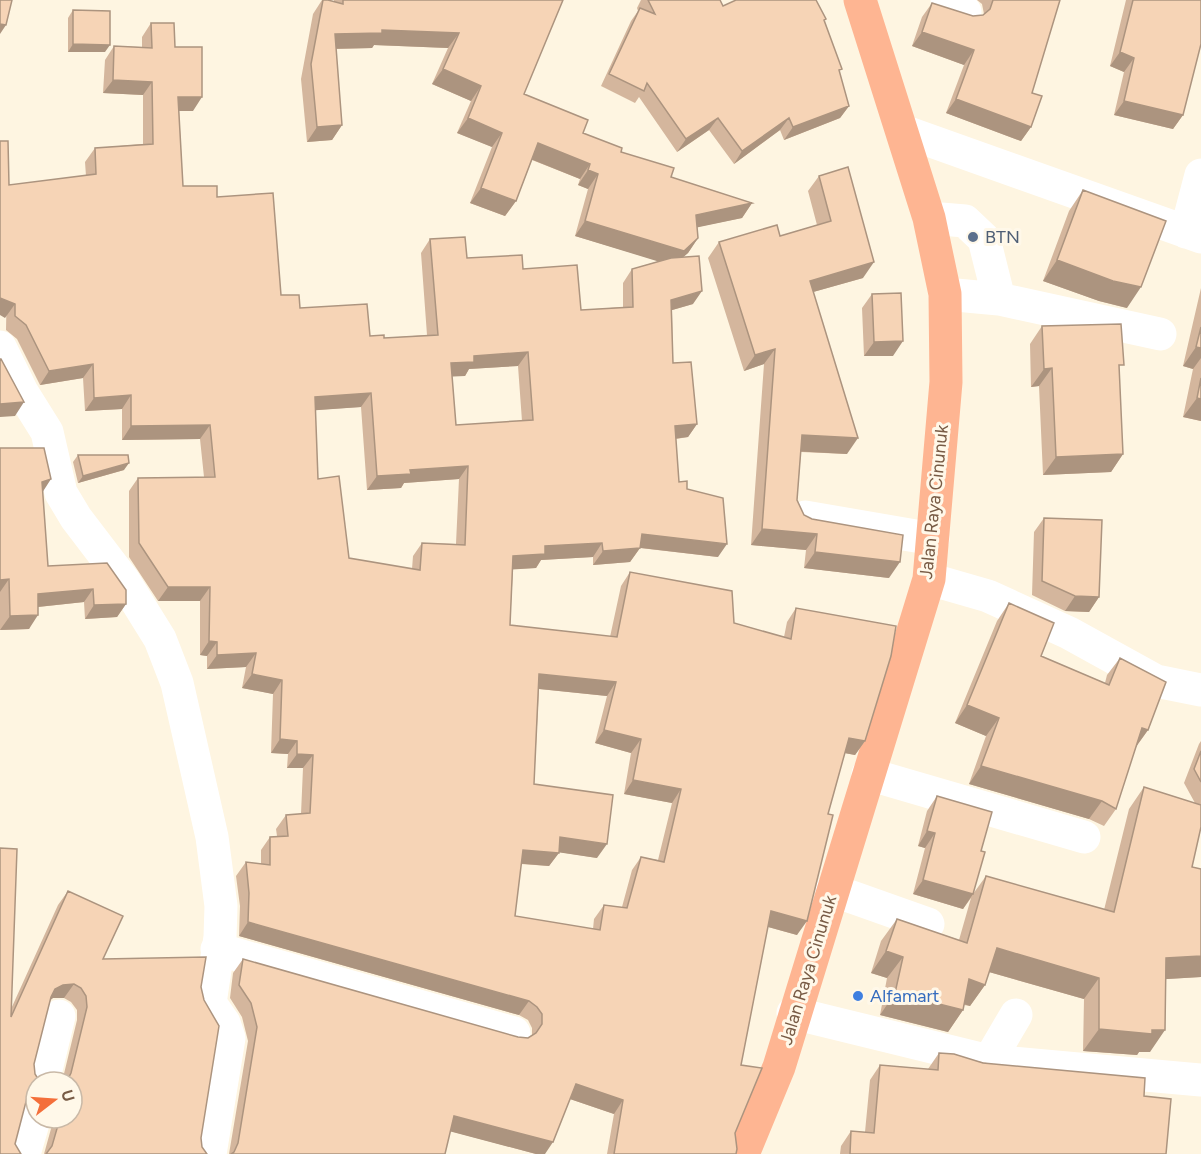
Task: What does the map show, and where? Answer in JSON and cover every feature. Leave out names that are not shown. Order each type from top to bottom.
[{"type":"highway","name":"Jalan Raya Cinunuk","points":[[778,1067],[929,579],[946,382],[945,294],[929,218],[860,0]]},
{"type":"highway","points":[[743,1154],[778,1067]]},
{"type":"highway","points":[[768,1154],[778,1067]]},
{"type":"street","points":[[903,131],[1193,235],[1201,176]]},
{"type":"street","points":[[929,218],[965,221],[984,239],[999,299]]},
{"type":"street","points":[[945,294],[999,299],[1160,333]]},
{"type":"street","points":[[0,347],[22,393],[47,432],[61,493],[76,518],[124,581],[160,639],[177,683],[212,837],[222,906],[210,1003],[224,1023],[229,1038],[210,1154]]},
{"type":"street","points":[[805,517],[933,539]]},
{"type":"street","points":[[929,579],[988,596],[1069,633],[1156,681],[1201,690]]},
{"type":"street","points":[[868,774],[1084,837]]},
{"type":"street","points":[[832,890],[928,924]]},
{"type":"street","points":[[217,949],[514,1033]]},
{"type":"street","points":[[794,1013],[989,1061],[1201,1080]]},
{"type":"street","points":[[989,1061],[1016,1014]]},
{"type":"street","points":[[47,1070],[59,1016]]},
{"type":"street","points":[[24,1154],[31,1130]]},
{"type":"building","points":[[0,0],[12,0],[6,25],[0,24]]},
{"type":"building","points":[[323,0],[343,4],[343,0],[563,0],[524,94],[588,120],[583,133],[622,148],[621,152],[674,168],[671,177],[752,203],[696,215],[698,238],[684,251],[585,221],[598,174],[588,170],[590,164],[538,143],[516,201],[481,188],[502,133],[468,118],[481,86],[443,69],[459,33],[382,30],[382,33],[335,34],[342,125],[317,127],[311,64]]},
{"type":"building","points":[[648,0],[720,0],[723,6],[736,0],[816,0],[826,19],[824,20],[842,69],[839,70],[849,106],[793,127],[789,118],[742,151],[718,118],[686,139],[647,83],[644,91],[609,74],[640,8],[655,14]]},
{"type":"building","points":[[993,0],[1060,0],[1032,93],[1042,96],[1031,127],[956,99],[974,50],[922,32],[932,3],[973,16],[983,15],[990,9]]},
{"type":"building","points":[[1133,0],[1201,0],[1201,44],[1183,115],[1124,101],[1134,58],[1120,52]]},
{"type":"building","points":[[73,10],[110,11],[110,45],[73,44]]},
{"type":"building","points":[[151,23],[174,23],[175,47],[202,47],[202,97],[178,97],[183,186],[217,186],[217,197],[273,193],[281,295],[299,295],[300,308],[367,304],[370,336],[384,335],[384,338],[438,335],[430,239],[465,237],[467,258],[522,255],[523,269],[577,265],[581,310],[633,307],[632,269],[671,258],[699,256],[702,291],[671,300],[673,363],[691,362],[697,424],[675,426],[679,482],[687,481],[687,489],[723,498],[727,544],[642,534],[640,548],[603,551],[602,543],[545,546],[545,554],[513,556],[510,625],[617,637],[630,572],[732,591],[734,623],[791,639],[796,608],[896,626],[891,656],[865,741],[849,738],[828,814],[833,815],[807,921],[771,911],[741,1065],[762,1068],[735,1133],[736,1154],[614,1154],[623,1100],[576,1084],[553,1142],[454,1116],[445,1154],[231,1154],[238,1143],[257,1027],[251,1003],[239,985],[243,959],[518,1037],[528,1038],[536,1033],[542,1024],[542,1014],[529,1001],[248,922],[249,893],[246,862],[270,865],[270,837],[288,836],[286,815],[310,813],[313,755],[297,754],[297,741],[280,739],[282,680],[252,674],[256,653],[217,655],[217,642],[209,641],[210,587],[168,587],[139,543],[138,478],[215,477],[210,425],[131,426],[131,395],[94,398],[93,364],[49,371],[26,325],[15,316],[15,304],[0,298],[0,141],[8,141],[9,185],[96,174],[95,148],[153,144],[152,82],[113,80],[114,46],[152,48]],"holes":[[[528,352],[533,420],[456,425],[451,363],[474,362],[474,356]],[[371,393],[377,476],[411,474],[410,470],[468,466],[465,545],[422,543],[420,570],[349,558],[339,476],[318,479],[315,397]],[[539,674],[616,682],[604,730],[641,739],[633,780],[681,789],[664,862],[641,857],[627,908],[604,905],[600,930],[515,916],[523,850],[559,853],[560,837],[607,844],[613,795],[534,784]]]},
{"type":"building","points":[[848,167],[874,262],[810,281],[858,438],[802,435],[797,500],[804,515],[812,519],[903,535],[900,562],[815,552],[817,534],[762,529],[775,349],[755,355],[719,242],[777,225],[780,236],[831,221],[819,176]]},
{"type":"building","points":[[1083,190],[1166,221],[1141,287],[1113,281],[1057,260]]},
{"type":"building","points":[[901,293],[903,341],[874,342],[872,294]]},
{"type":"building","points":[[1121,324],[1124,365],[1119,365],[1123,454],[1056,457],[1052,368],[1044,369],[1042,326]]},
{"type":"building","points":[[1201,327],[1201,348],[1196,347]]},
{"type":"building","points":[[1,359],[24,402],[0,404]]},
{"type":"building","points":[[1201,378],[1201,399],[1197,398]]},
{"type":"building","points":[[0,448],[44,448],[51,479],[42,482],[48,566],[107,563],[126,590],[126,604],[94,605],[93,589],[38,594],[38,615],[10,616],[9,579],[0,580]]},
{"type":"building","points":[[78,455],[128,455],[129,463],[83,476]]},
{"type":"building","points":[[1044,518],[1102,520],[1099,597],[1075,596],[1042,581]]},
{"type":"building","points":[[1009,603],[1054,623],[1041,656],[1109,685],[1120,658],[1166,682],[1148,730],[1142,728],[1116,809],[1102,801],[981,766],[999,718],[967,705]]},
{"type":"building","points":[[1201,751],[1201,782],[1194,769]]},
{"type":"building","points":[[1144,787],[1201,805],[1201,827],[1192,867],[1201,869],[1201,956],[1166,958],[1165,1030],[1152,1030],[1152,1034],[1099,1029],[1099,978],[997,948],[985,985],[969,979],[963,1010],[895,993],[903,957],[886,951],[897,919],[967,943],[986,876],[1114,912]]},
{"type":"building","points":[[937,796],[992,812],[981,851],[985,852],[973,894],[923,880],[935,833],[927,831]]},
{"type":"building","points":[[0,848],[17,849],[11,1017],[68,891],[123,916],[103,959],[206,957],[201,987],[204,1000],[219,1026],[201,1138],[202,1147],[207,1154],[46,1154],[52,1146],[57,1130],[84,1130],[84,1070],[72,1070],[87,1007],[86,996],[81,988],[74,984],[63,985],[55,989],[34,1064],[35,1070],[24,1070],[24,1109],[15,1144],[21,1154],[0,1154]]},
{"type":"building","points":[[939,1053],[954,1054],[983,1063],[1145,1078],[1144,1096],[1171,1099],[1166,1154],[850,1154],[851,1131],[874,1133],[880,1065],[938,1070]]},
{"type":"place","name":"BTN","points":[[973,237]]},
{"type":"place","name":"Alfamart","points":[[858,996]]}]
